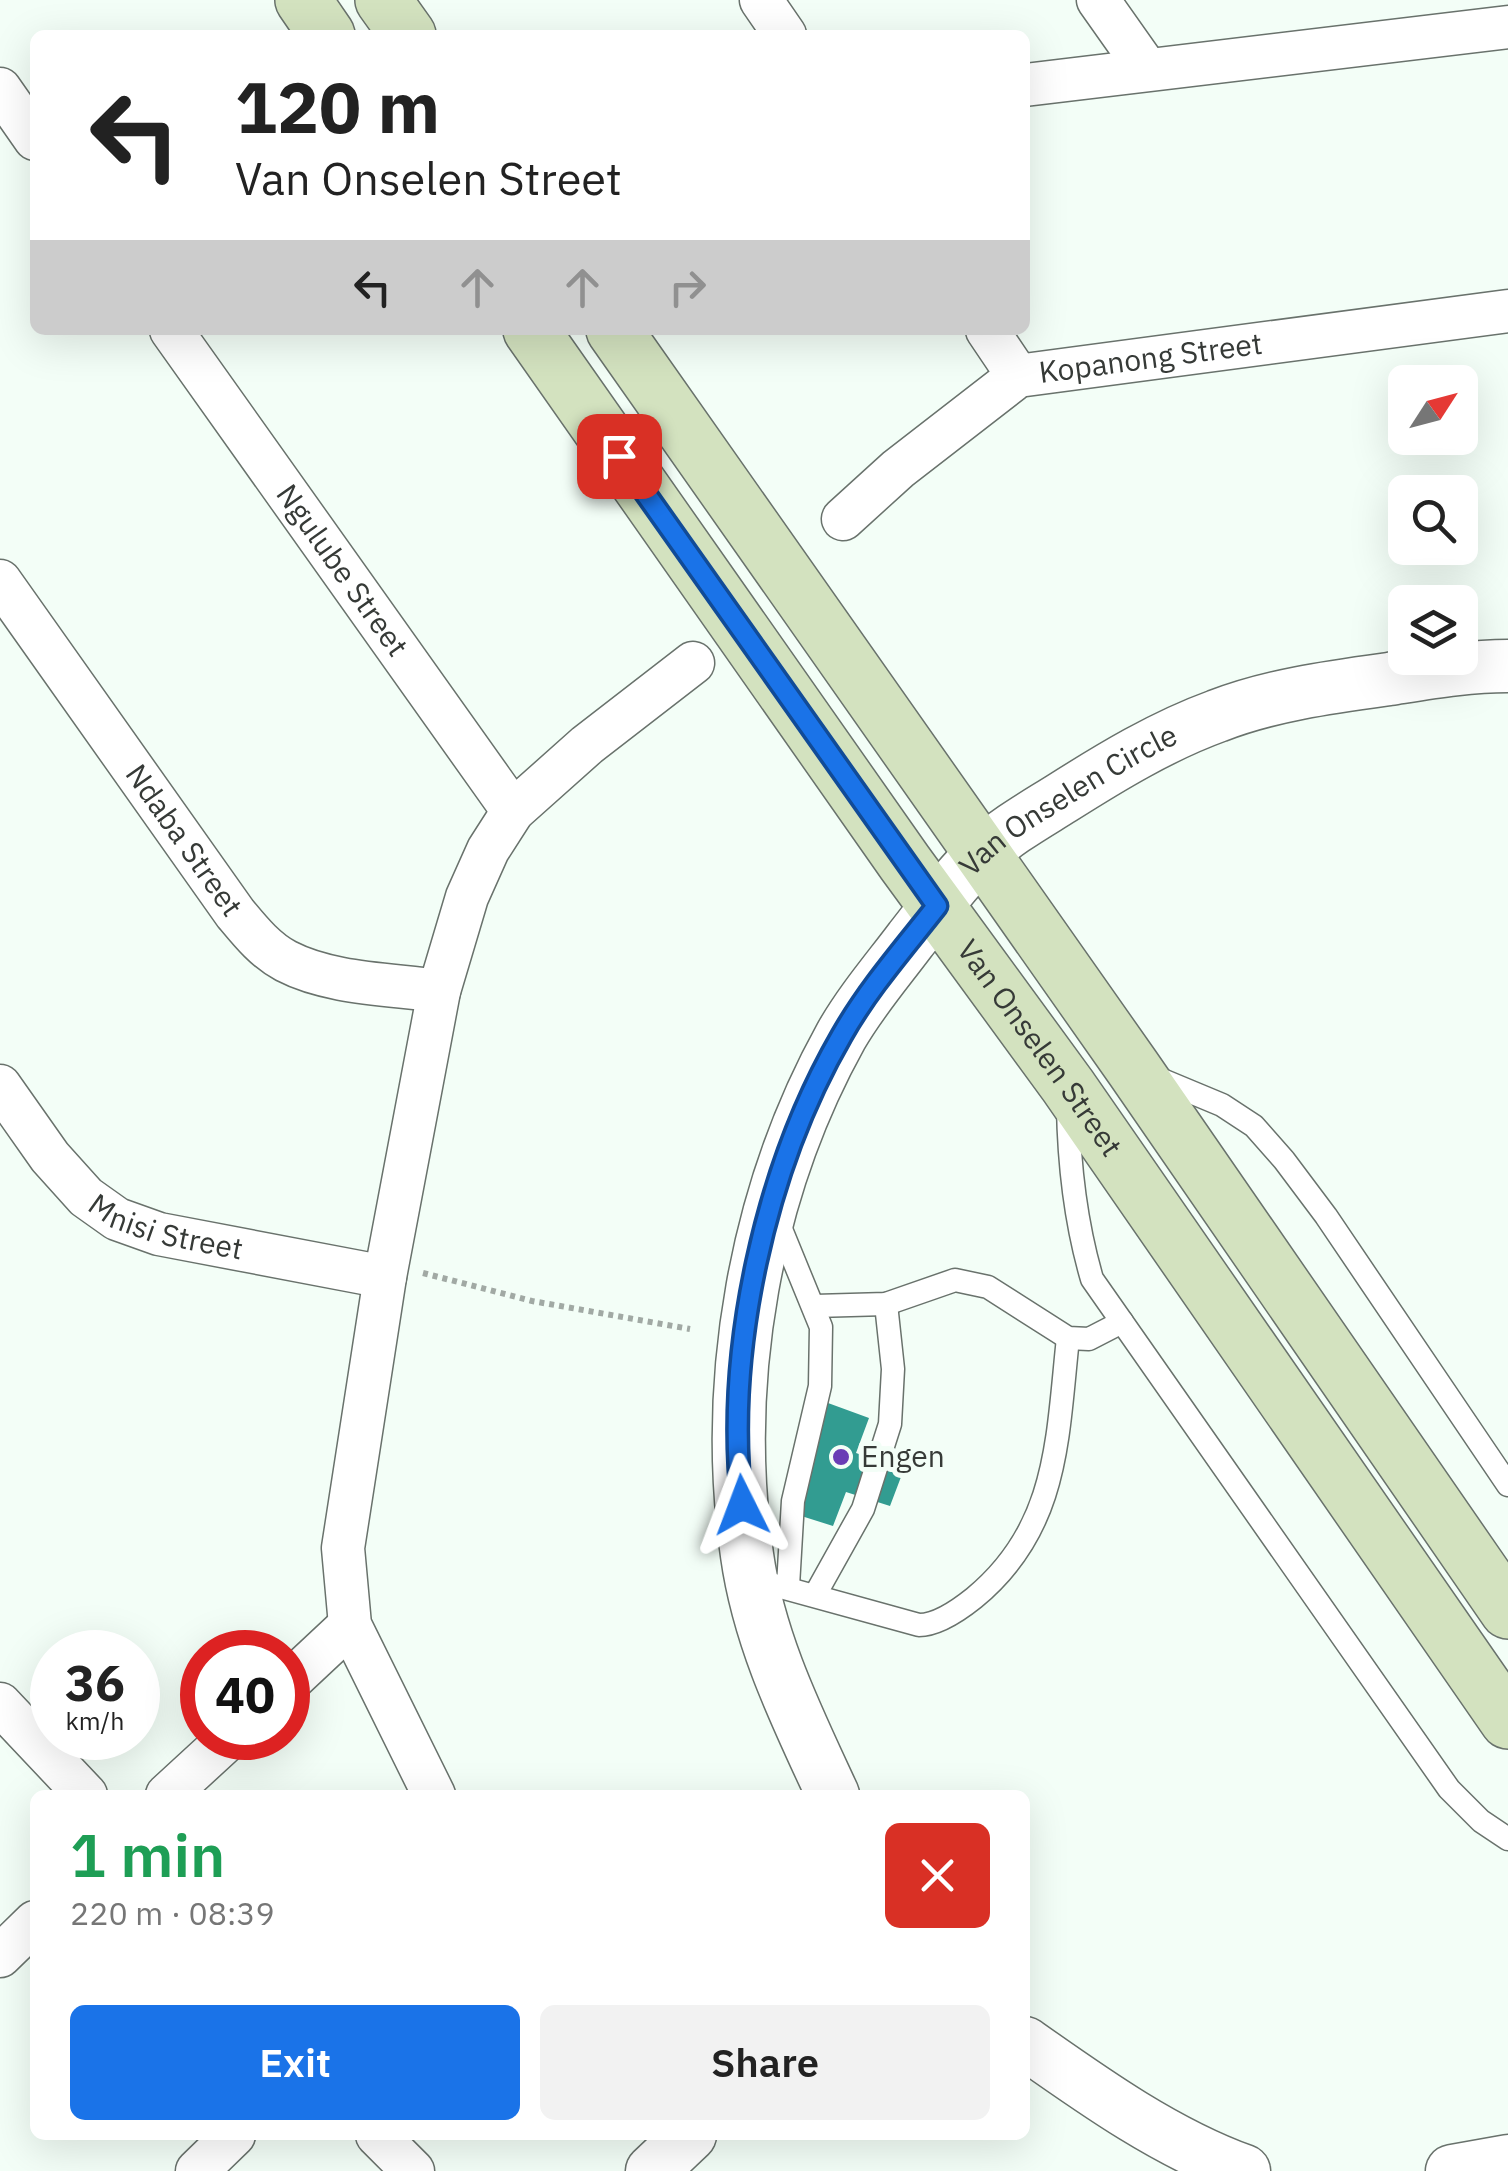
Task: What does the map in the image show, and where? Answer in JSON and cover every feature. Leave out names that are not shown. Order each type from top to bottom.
[{"type":"main road","points":[[302,0],[323,30]]},
{"type":"main road","points":[[383,0],[404,30]]},
{"type":"main road","name":"Van Onselen Street","points":[[535,335],[1068,1086],[1508,1721]]},
{"type":"main road","points":[[618,335],[1134,1068],[1508,1611]]},
{"type":"street","points":[[760,0],[781,30]]},
{"type":"street","points":[[1098,0],[1146,68]]},
{"type":"street","points":[[1030,83],[1146,68],[1452,16],[1508,27]]},
{"type":"street","points":[[0,90],[30,132]]},
{"type":"street","name":"Kopanong Street","points":[[843,518],[898,469],[1018,376],[1508,311]]},
{"type":"street","name":"Ngulube Street","points":[[175,335],[513,811]]},
{"type":"street","points":[[990,335],[1018,376]]},
{"type":"street","name":"Ndaba Street","points":[[0,581],[235,913],[259,941],[283,960],[330,976],[438,991]]},
{"type":"street","points":[[432,1790],[350,1625],[343,1548],[387,1270],[438,991],[467,897],[488,850],[513,811],[587,746],[693,663]]},
{"type":"street","name":"Van Onselen Circle","points":[[831,1790],[780,1680],[762,1625],[770,1583],[738,1478],[740,1397],[748,1321],[771,1205],[800,1122],[842,1034],[869,994],[981,854],[1082,785],[1182,730],[1273,699],[1357,684],[1508,666]]},
{"type":"street","name":"Mnisi Street","points":[[0,1086],[50,1157],[86,1197],[116,1219],[159,1234],[387,1270]]},
{"type":"street","points":[[310,1662],[350,1625]]},
{"type":"street","points":[[0,1704],[81,1790]]},
{"type":"street","points":[[172,1790],[205,1760]]},
{"type":"street","points":[[0,1956],[30,1927]]},
{"type":"street","points":[[1030,2046],[1136,2116],[1244,2171]]},
{"type":"street","points":[[197,2171],[229,2140]]},
{"type":"street","points":[[382,2140],[412,2171]]},
{"type":"street","points":[[652,2171],[685,2140]]},
{"type":"street","points":[[1452,2171],[1508,2161]]},
{"type":"lane","points":[[1134,1068],[1222,1105],[1254,1126],[1326,1216],[1508,1485]]},
{"type":"lane","points":[[1068,1086],[1069,1168],[1077,1228],[1092,1279],[1449,1789],[1480,1821],[1508,1839]]},
{"type":"lane","points":[[771,1205],[821,1327],[820,1386],[770,1583],[928,1625],[965,1606],[986,1588],[1029,1534],[1053,1471],[1068,1338]]},
{"type":"lane","points":[[814,1306],[886,1304],[955,1280],[988,1287],[1068,1338],[1089,1339],[1122,1322]]},
{"type":"lane","points":[[815,1595],[863,1509],[890,1424],[893,1369],[886,1304]]},
{"type":"path","points":[[387,1270],[690,1329]]},
{"type":"building","points":[[828,1403],[869,1418],[856,1453],[904,1469],[890,1506],[846,1492],[833,1526],[795,1514]]},
{"type":"place","name":"Engen","points":[[841,1457]]},
{"type":"route","points":[[619,456],[937,906],[842,1034],[800,1122],[780,1175],[760,1252],[748,1321],[740,1397],[738,1478],[742,1505]]}]
